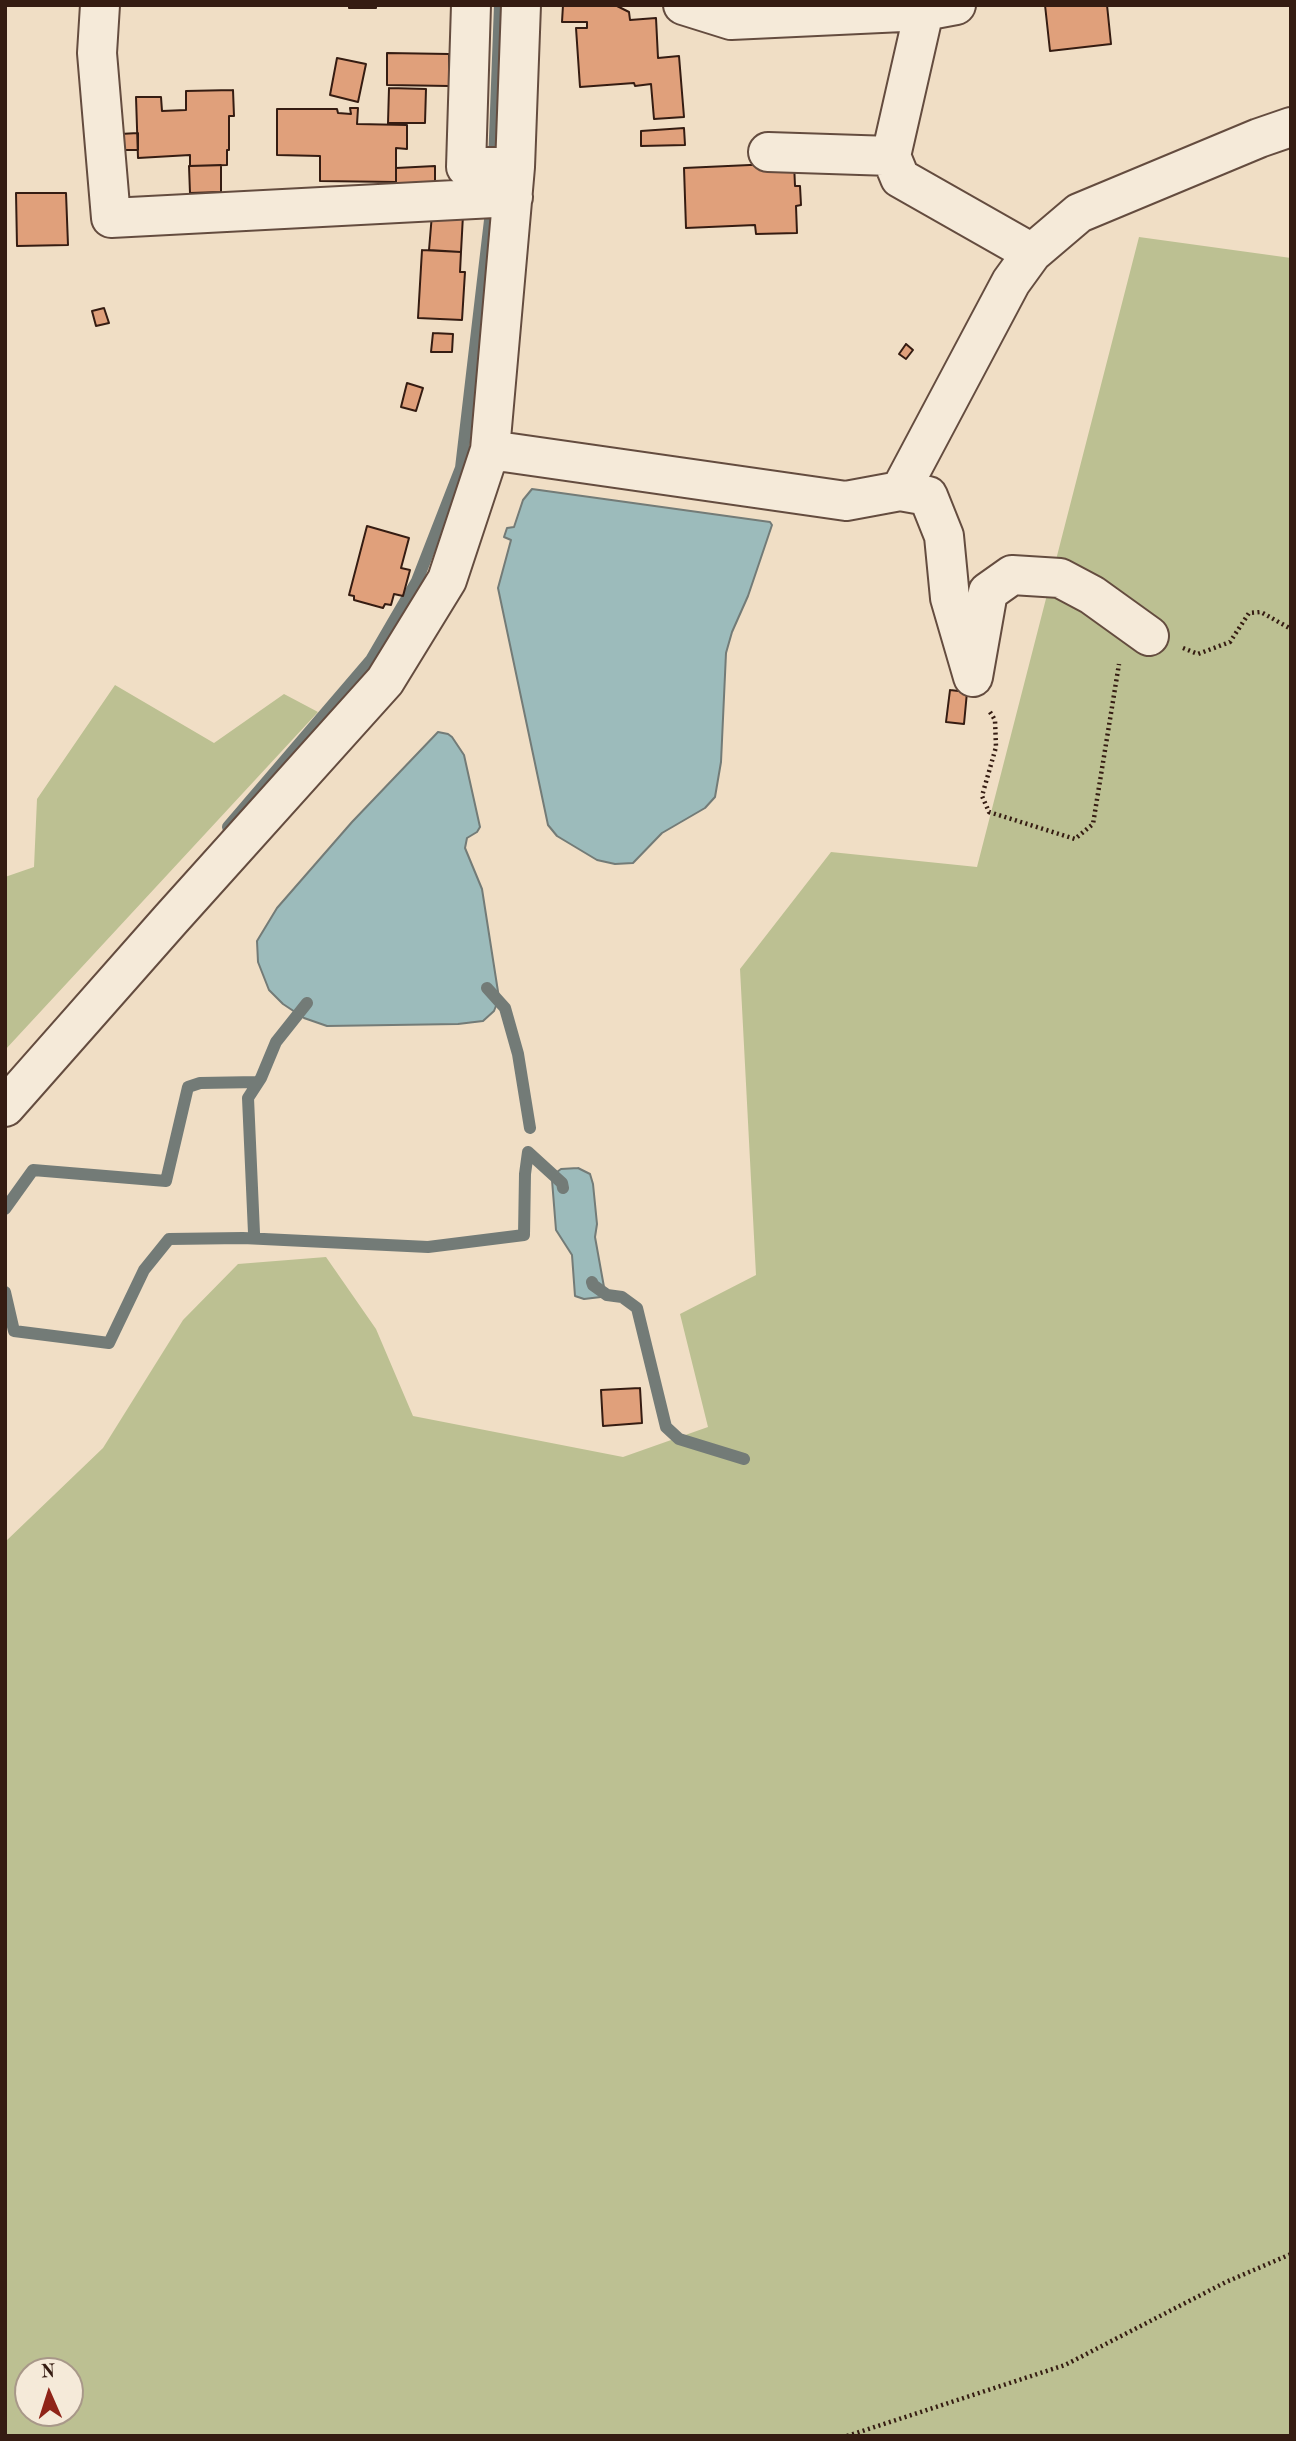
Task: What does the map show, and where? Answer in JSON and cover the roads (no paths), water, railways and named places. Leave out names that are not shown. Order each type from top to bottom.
[{"type":"street","points":[[100,5],[97,64],[111,218],[499,182]]},
{"type":"street","points":[[471,5],[466,167],[499,182]]},
{"type":"street","points":[[5,1107],[384,681],[447,580],[489,450],[499,182],[521,5]]},
{"type":"street","points":[[683,5],[731,20],[940,8],[891,156],[900,178],[1031,253]]},
{"type":"street","points":[[900,491],[1011,282],[1031,253],[1079,213],[1291,127]]},
{"type":"street","points":[[768,152],[891,156]]},
{"type":"street","points":[[489,450],[846,501],[900,491],[928,496],[944,536],[950,598],[973,677],[988,592],[1012,575],[1060,578],[1092,595],[1138,628]]},
{"type":"water","points":[[532,489],[770,522],[772,525],[726,653],[721,762],[715,797],[705,808],[662,833],[633,863],[615,864],[597,860],[557,836],[548,825],[498,588],[511,540],[504,537],[507,528],[514,527],[523,500]]},
{"type":"water","points":[[438,732],[452,737],[464,755],[480,827],[467,838],[465,848],[482,889],[499,998],[494,1011],[483,1021],[458,1024],[327,1026],[304,1018],[283,1004],[269,990],[258,962],[257,941],[277,908],[352,822]]},
{"type":"water","points":[[578,1168],[590,1174],[593,1184],[597,1224],[595,1237],[604,1287],[601,1297],[584,1299],[575,1296],[572,1255],[556,1230],[552,1180],[553,1175],[561,1169]]},
{"type":"waterway","points":[[494,164],[500,5]]},
{"type":"waterway","points":[[228,827],[371,660],[417,581],[461,468],[492,203]]},
{"type":"waterway","points":[[487,988],[505,1008],[518,1054],[530,1128]]},
{"type":"waterway","points":[[254,1233],[248,1098],[261,1078],[276,1042],[307,1003]]},
{"type":"waterway","points":[[5,1209],[33,1170],[166,1181],[188,1087],[200,1083],[258,1082]]},
{"type":"waterway","points":[[528,1152],[562,1183],[563,1188]]},
{"type":"waterway","points":[[5,1292],[14,1331],[109,1343],[144,1270],[169,1239],[243,1238],[428,1247],[524,1235],[528,1152]]},
{"type":"waterway","points":[[592,1282],[607,1295],[622,1297],[637,1308],[666,1427],[679,1439],[744,1459]]}]
